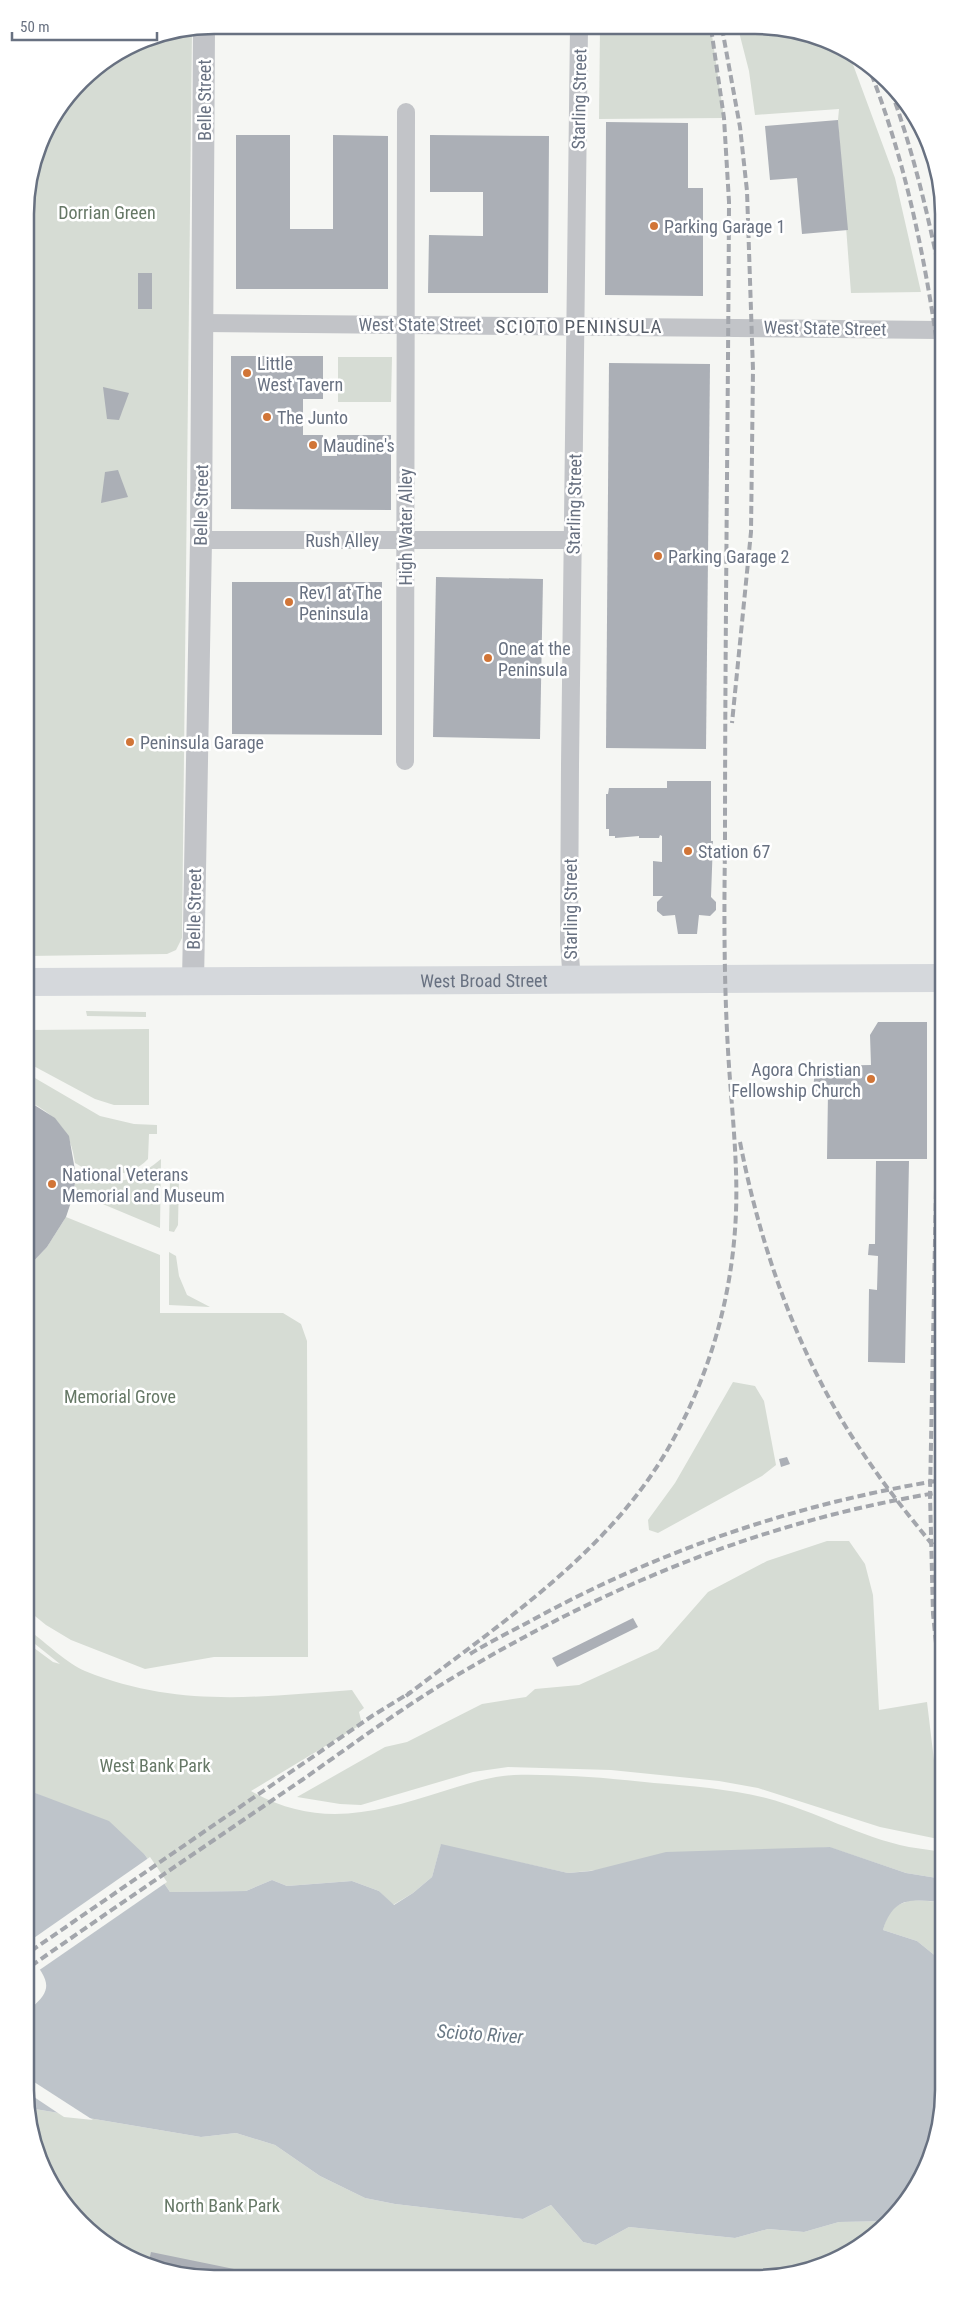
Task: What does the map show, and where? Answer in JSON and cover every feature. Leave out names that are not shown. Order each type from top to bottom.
[{"type":"main road","name":"West Broad Street","points":[[34,982],[935,978]]},
{"type":"street","name":"Belle Street","points":[[193,982],[201,540],[204,34]]},
{"type":"street","name":"Starling Street","points":[[572,981],[569,943],[580,34]]},
{"type":"street","name":"High Water Alley","points":[[405,761],[406,112]]},
{"type":"street","name":"West State Street","points":[[203,323],[576,325],[935,330]]},
{"type":"street","name":"Rush Alley","points":[[201,540],[573,540]]},
{"type":"green space","points":[[600,34],[712,34],[724,118],[599,119]]},
{"type":"green space","points":[[740,34],[778,35],[802,40],[824,47],[852,62],[895,178],[921,292],[851,293],[838,120],[839,109],[755,115],[749,71]]},
{"type":"green space","name":"Dorrian Green","points":[[192,35],[182,938],[176,950],[167,954],[34,956],[34,202],[37,179],[47,145],[64,114],[78,95],[104,71],[134,52],[156,43]]},
{"type":"green space","points":[[338,357],[392,357],[391,402],[338,402]]},
{"type":"green space","points":[[86,1011],[146,1012],[146,1017],[87,1016]]},
{"type":"green space","points":[[149,1029],[149,1105],[114,1105],[95,1099],[34,1066],[34,1030]]},
{"type":"green space","points":[[34,1078],[100,1116],[134,1124],[157,1125],[157,1134],[149,1134],[148,1159],[143,1164],[124,1173],[103,1175],[93,1173],[75,1163],[66,1133],[54,1118],[34,1104]]},
{"type":"green space","points":[[161,1159],[160,1228],[74,1192],[76,1172],[100,1181],[121,1181],[140,1174]]},
{"type":"green space","points":[[170,1176],[179,1176],[178,1225],[174,1232],[169,1231]]},
{"type":"green space","name":"Memorial Grove","points":[[66,1217],[160,1255],[160,1313],[283,1313],[301,1324],[307,1341],[308,1657],[214,1657],[145,1669],[71,1640],[34,1615],[34,1261],[47,1247]]},
{"type":"green space","points":[[169,1252],[176,1256],[179,1276],[187,1295],[210,1307],[169,1305]]},
{"type":"green space","points":[[733,1382],[755,1386],[764,1401],[776,1465],[762,1476],[658,1533],[649,1530],[648,1520],[675,1483]]},
{"type":"green space","points":[[827,1541],[849,1541],[865,1564],[873,1595],[879,1710],[927,1702],[935,1769],[935,1838],[880,1827],[758,1788],[719,1781],[611,1770],[508,1767],[473,1772],[361,1805],[340,1804],[297,1797],[385,1747],[407,1742],[482,1704],[526,1697],[535,1689],[579,1685],[658,1649],[708,1592],[767,1561]]},
{"type":"green space","name":"West Bank Park","points":[[34,1634],[78,1668],[119,1683],[152,1691],[217,1697],[250,1697],[352,1690],[364,1708],[359,1712],[362,1724],[251,1791],[276,1803],[300,1810],[323,1814],[347,1814],[370,1811],[394,1806],[479,1781],[514,1775],[584,1777],[696,1787],[739,1792],[766,1798],[891,1843],[935,1851],[935,1878],[906,1873],[829,1847],[568,1873],[441,1845],[432,1877],[413,1893],[393,1905],[379,1891],[352,1881],[287,1886],[272,1880],[246,1891],[170,1892],[145,1855],[56,1802],[34,1793],[34,1648],[53,1662],[60,1664],[34,1643]]},
{"type":"green space","points":[[912,1900],[935,1901],[935,1956],[917,1941],[883,1930],[892,1909]]},
{"type":"green space","name":"North Bank Park","points":[[35,2109],[201,2137],[236,2133],[275,2145],[320,2176],[365,2198],[395,2204],[523,2219],[551,2205],[583,2242],[596,2245],[629,2227],[735,2238],[768,2229],[804,2232],[839,2222],[878,2221],[855,2240],[824,2257],[790,2267],[767,2270],[191,2269],[156,2261],[134,2252],[104,2233],[78,2209],[64,2190],[47,2159],[37,2125]]},
{"type":"water","name":"Scioto River","points":[[34,1793],[109,1821],[145,1855],[170,1892],[246,1891],[272,1880],[287,1886],[352,1881],[379,1891],[394,1905],[413,1893],[432,1877],[441,1844],[568,1873],[591,1871],[666,1852],[830,1847],[906,1873],[935,1878],[935,1902],[913,1901],[899,1905],[887,1919],[883,1930],[917,1941],[935,1956],[934,2113],[926,2148],[917,2170],[898,2200],[878,2221],[839,2222],[804,2232],[768,2229],[735,2238],[629,2227],[596,2245],[583,2242],[551,2205],[523,2219],[395,2204],[365,2198],[320,2176],[275,2145],[236,2133],[201,2137],[35,2109],[34,2005],[44,1995],[46,1989],[46,1983],[34,1961]]},
{"type":"pier","points":[[150,1857],[167,1882],[38,1971],[34,1965],[34,1938]]},
{"type":"pier","points":[[34,2082],[93,2120],[64,2117],[34,2097]]},
{"type":"building","points":[[838,120],[848,230],[802,234],[797,178],[770,180],[765,126]]},
{"type":"building","name":"Parking Garage 1","points":[[606,122],[688,123],[688,188],[703,188],[703,296],[605,295]]},
{"type":"building","points":[[236,135],[290,135],[290,229],[333,229],[333,135],[388,136],[388,289],[236,289]]},
{"type":"building","points":[[430,135],[549,136],[548,293],[428,293],[429,235],[483,236],[483,192],[430,192]]},
{"type":"building","points":[[138,273],[152,273],[152,309],[138,309]]},
{"type":"building","name":"The Junto","points":[[231,356],[323,356],[323,399],[303,399],[303,435],[323,435],[322,456],[337,456],[337,435],[391,435],[391,510],[231,509]]},
{"type":"building","name":"Parking Garage 2","points":[[609,363],[710,364],[706,749],[606,748]]},
{"type":"building","points":[[103,387],[129,393],[119,420],[107,419]]},
{"type":"building","points":[[118,470],[128,497],[101,503],[105,472]]},
{"type":"building","name":"One at the Peninsula","points":[[436,577],[543,579],[540,739],[433,737]]},
{"type":"building","points":[[232,582],[382,582],[382,735],[232,734]]},
{"type":"building","name":"Station 67","points":[[667,781],[711,781],[711,841],[713,841],[711,897],[716,902],[716,910],[710,916],[699,915],[697,934],[678,934],[675,915],[663,916],[657,911],[657,902],[663,896],[653,896],[653,861],[662,862],[662,836],[660,835],[659,838],[639,838],[639,836],[615,838],[615,836],[609,836],[609,829],[606,829],[606,794],[608,794],[609,788],[667,788]]},
{"type":"building","name":"Agora Christian Fellowship Church","points":[[878,1022],[927,1022],[927,1159],[827,1159],[828,1092],[813,1093],[815,1066],[871,1065],[870,1035]]},
{"type":"building","name":"National Veterans Memorial and Museum","points":[[34,1105],[55,1118],[69,1136],[76,1176],[73,1196],[66,1217],[47,1247],[34,1261]]},
{"type":"building","points":[[876,1161],[909,1161],[905,1363],[868,1362],[869,1289],[877,1290],[878,1256],[868,1255],[869,1244],[875,1244]]},
{"type":"building","points":[[787,1457],[790,1464],[781,1467],[779,1459]]},
{"type":"building","points":[[633,1618],[638,1627],[557,1667],[552,1658]]},
{"type":"building","points":[[151,2252],[239,2270],[191,2269],[149,2259]]},
{"type":"railway","points":[[406,1696],[518,1611],[554,1581],[620,1515],[649,1478],[674,1438],[687,1412],[710,1357],[725,1300],[734,1242],[736,1212],[735,1151],[729,1070],[725,948],[729,202],[724,118],[712,34]]},
{"type":"railway","points":[[723,34],[740,127],[747,191],[753,370],[751,532],[732,723]]},
{"type":"railway","points":[[872,76],[892,133],[911,204],[935,332]]},
{"type":"railway","points":[[893,98],[916,171],[935,250]]},
{"type":"railway","points":[[740,1142],[749,1184],[773,1268],[805,1349],[845,1426],[884,1483],[935,1547]]},
{"type":"railway","points":[[935,1240],[930,1494],[935,1633]]},
{"type":"railway","points":[[470,1654],[584,1593],[683,1550],[784,1516],[836,1502],[935,1481]]},
{"type":"railway","points":[[34,1964],[408,1706],[444,1683],[562,1617],[623,1588],[746,1540],[809,1521],[935,1493]]},
{"type":"railway","points":[[34,1949],[372,1716],[411,1692]]},
{"type":"place","name":"Parking Garage 1","points":[[654,226]]},
{"type":"place","name":"Little West Tavern","points":[[247,373]]},
{"type":"place","name":"The Junto","points":[[267,417]]},
{"type":"place","name":"Maudine's","points":[[313,445]]},
{"type":"place","name":"Parking Garage 2","points":[[658,556]]},
{"type":"place","name":"Rev1 at The Peninsula","points":[[289,602]]},
{"type":"place","name":"One at the Peninsula","points":[[488,658]]},
{"type":"place","name":"Peninsula Garage","points":[[130,742]]},
{"type":"place","name":"Station 67","points":[[688,851]]},
{"type":"place","name":"Agora Christian Fellowship Church","points":[[871,1079]]},
{"type":"place","name":"National Veterans Memorial and Museum","points":[[52,1184]]},
{"type":"district","name":"SCIOTO PENINSULA","points":[[579,326]]}]
